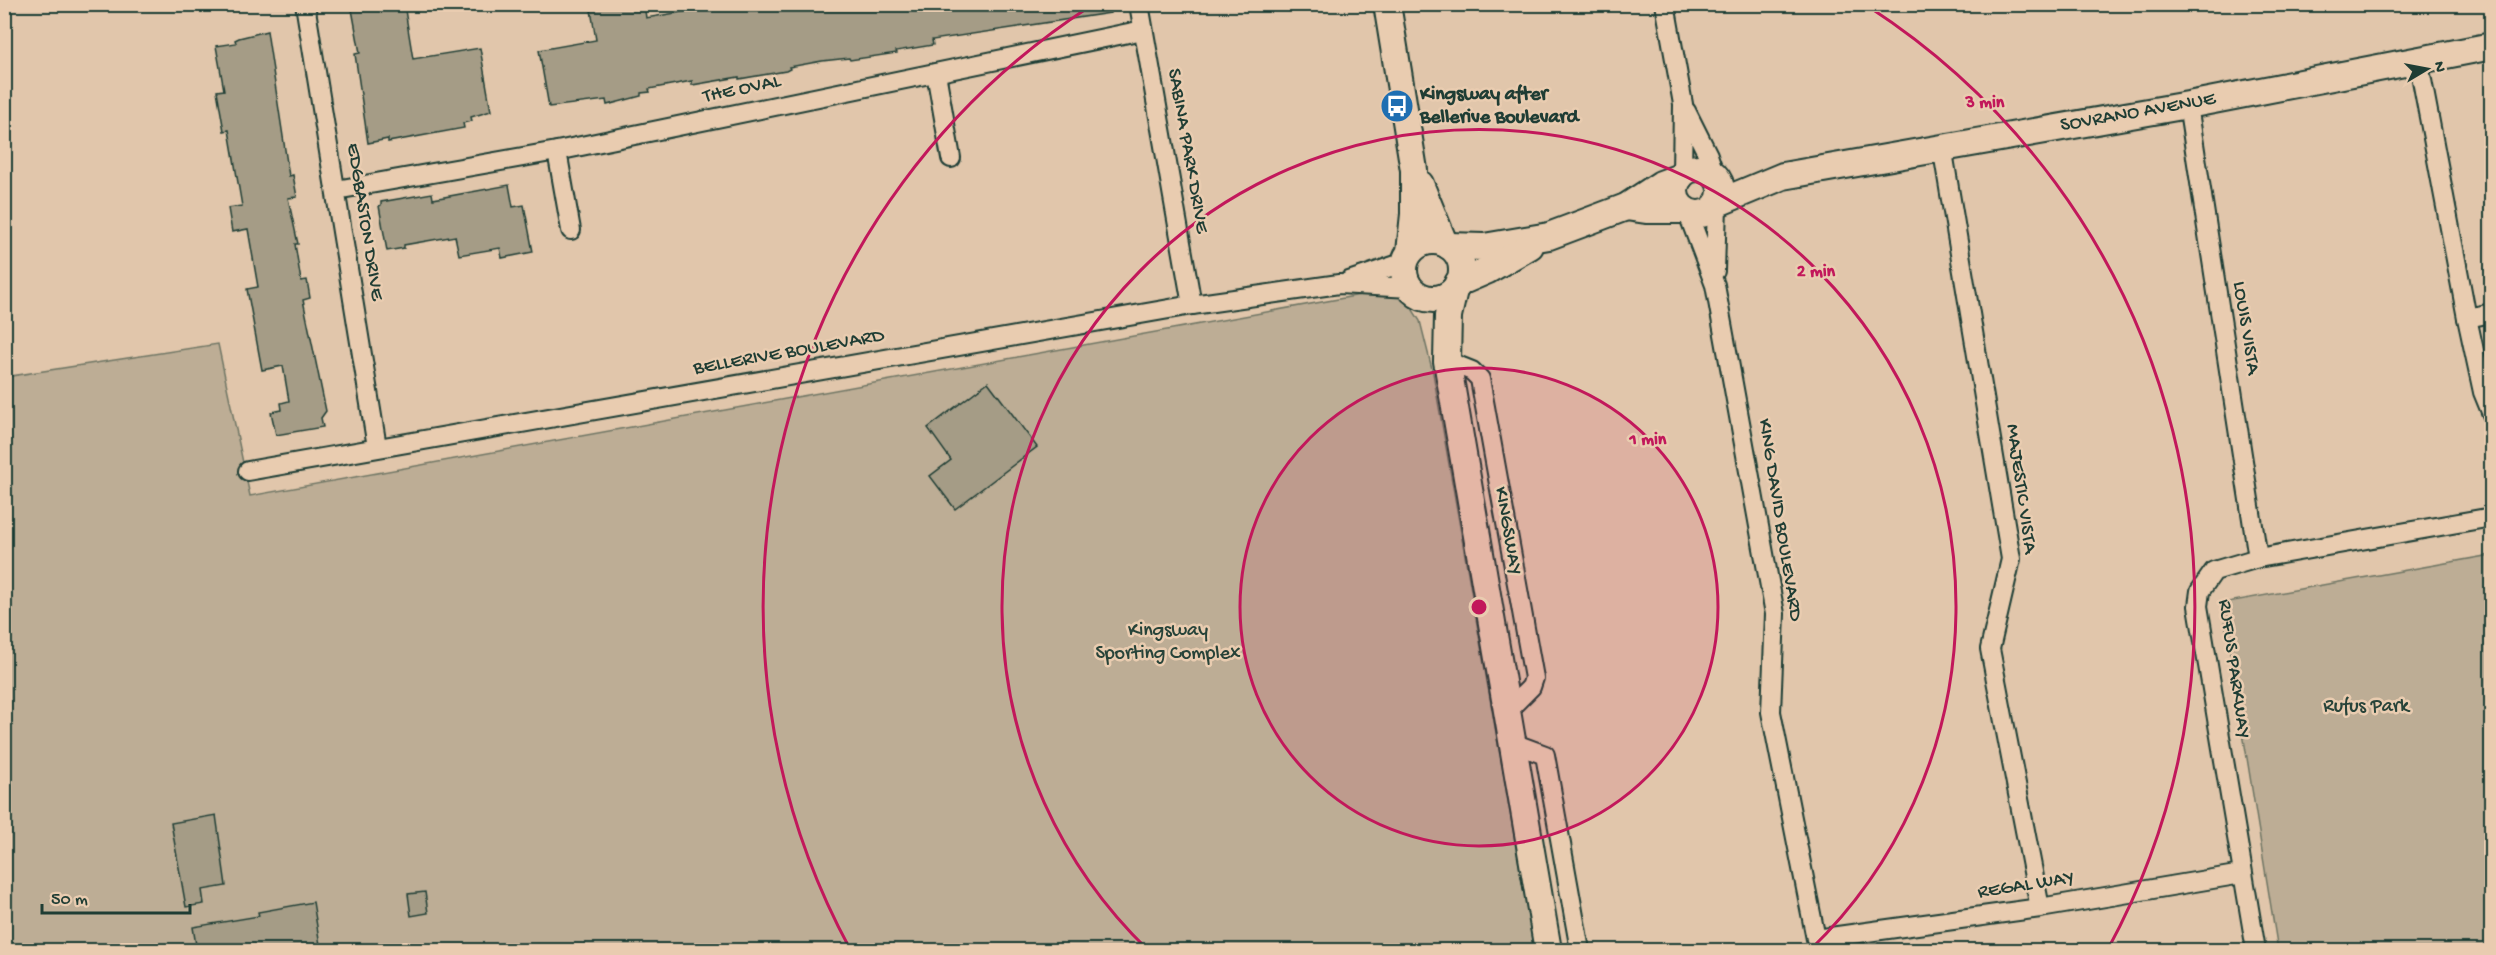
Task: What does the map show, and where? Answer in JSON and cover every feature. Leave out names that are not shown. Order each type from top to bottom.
[{"type":"street","name":"EDGBASTON DRIVE","points":[[305,4],[377,447]]},
{"type":"street","name":"SABINA PARK DRIVE","points":[[1139,4],[1192,305]]},
{"type":"street","points":[[1665,4],[1683,104],[1681,176],[1676,194],[1680,205],[1686,210]]},
{"type":"street","name":"KINGSWAY","points":[[1393,9],[1414,170],[1414,214],[1405,275],[1447,357]]},
{"type":"street","name":"THE OVAL","points":[[336,190],[557,151],[1143,30]]},
{"type":"street","name":"SOVRANO AVENUE","points":[[1718,204],[1783,176],[1942,146],[2188,105],[2492,46]]},
{"type":"street","points":[[2418,59],[2482,392],[2492,414]]},
{"type":"street","points":[[936,73],[951,158]]},
{"type":"street","points":[[1626,207],[1686,210],[1703,214],[1718,204],[1722,191],[1708,155],[1683,104]]},
{"type":"street","name":"LOUIS VISTA","points":[[2188,105],[2258,558]]},
{"type":"street","name":"MAJESTIC VISTA","points":[[1942,146],[2011,559],[1990,649],[2040,908]]},
{"type":"street","points":[[557,151],[571,230]]},
{"type":"street","points":[[1413,290],[1428,298],[1442,297],[1456,286],[1549,236],[1626,207],[1662,184],[1698,167],[1715,174]]},
{"type":"street","name":"KINGSWAY","points":[[1414,170],[1447,245],[1455,252],[1461,267],[1448,316],[1447,357],[1548,951]]},
{"type":"street","name":"SOVRANO AVENUE","points":[[1715,174],[1783,176]]},
{"type":"street","name":"KING DAVID BOULEVARD","points":[[1715,285],[1718,204]]},
{"type":"street","name":"KING DAVID BOULEVARD","points":[[1686,210],[1715,285],[1775,614],[1771,712],[1816,939]]},
{"type":"street","points":[[1408,257],[1422,243],[1437,241],[1447,245],[1484,247],[1549,236]]},
{"type":"street","name":"BELLERIVE BOULEVARD","points":[[1339,284],[1408,257]]},
{"type":"street","name":"BELLERIVE BOULEVARD","points":[[248,471],[1192,305],[1339,284],[1413,290]]},
{"type":"street","points":[[2467,318],[2492,313]]},
{"type":"street","name":"RUFUS PARKWAY","points":[[2256,951],[2198,606],[2200,591],[2214,571],[2258,558],[2492,517]]},
{"type":"street","points":[[1513,743],[1545,755],[1580,951]]},
{"type":"street","name":"REGAL WAY","points":[[1816,939],[2040,908],[2242,874]]},
{"type":"green space","name":"Kingsway Sporting Complex","points":[[1399,288],[1420,321],[1433,373],[1534,950],[5,950],[5,377],[218,344],[250,496]]},
{"type":"green space","name":"Rufus Park","points":[[2491,555],[2491,950],[2278,950],[2222,603]]},
{"type":"building","points":[[351,4],[404,4],[413,59],[480,48],[491,111],[471,117],[472,121],[463,123],[464,128],[388,142],[388,139],[368,143],[355,54],[360,53]]},
{"type":"building","points":[[590,4],[644,4],[646,18],[705,8],[705,4],[1110,4],[1110,13],[932,40],[933,45],[896,51],[897,53],[850,60],[849,58],[822,61],[789,67],[790,69],[786,71],[739,79],[739,77],[692,85],[692,81],[649,89],[650,92],[641,93],[641,96],[607,105],[606,100],[549,107],[539,50],[596,40]]},
{"type":"building","points":[[267,31],[289,176],[293,175],[297,197],[288,198],[298,244],[295,244],[301,281],[307,280],[310,298],[303,300],[326,411],[321,418],[323,427],[276,435],[271,412],[282,410],[281,403],[289,401],[283,366],[262,370],[247,289],[258,287],[248,229],[232,232],[228,208],[242,206],[229,130],[224,131],[217,91],[224,90],[216,46],[236,43],[235,40],[239,38]]},
{"type":"building","points":[[509,185],[513,207],[524,205],[533,252],[502,258],[500,248],[459,255],[455,236],[404,245],[404,248],[387,251],[379,206],[381,202],[432,193],[433,199]]},
{"type":"building","points":[[988,382],[1037,447],[955,509],[930,476],[951,460],[928,428]]},
{"type":"building","points":[[216,815],[226,886],[202,890],[204,904],[186,907],[171,823]]},
{"type":"building","points":[[425,892],[428,913],[411,916],[408,894]]},
{"type":"building","points":[[313,902],[321,951],[197,951],[193,927],[259,916],[258,912]]},
{"type":"place","name":"Kingsway after Bellerive Boulevard","points":[[1397,106]]}]
